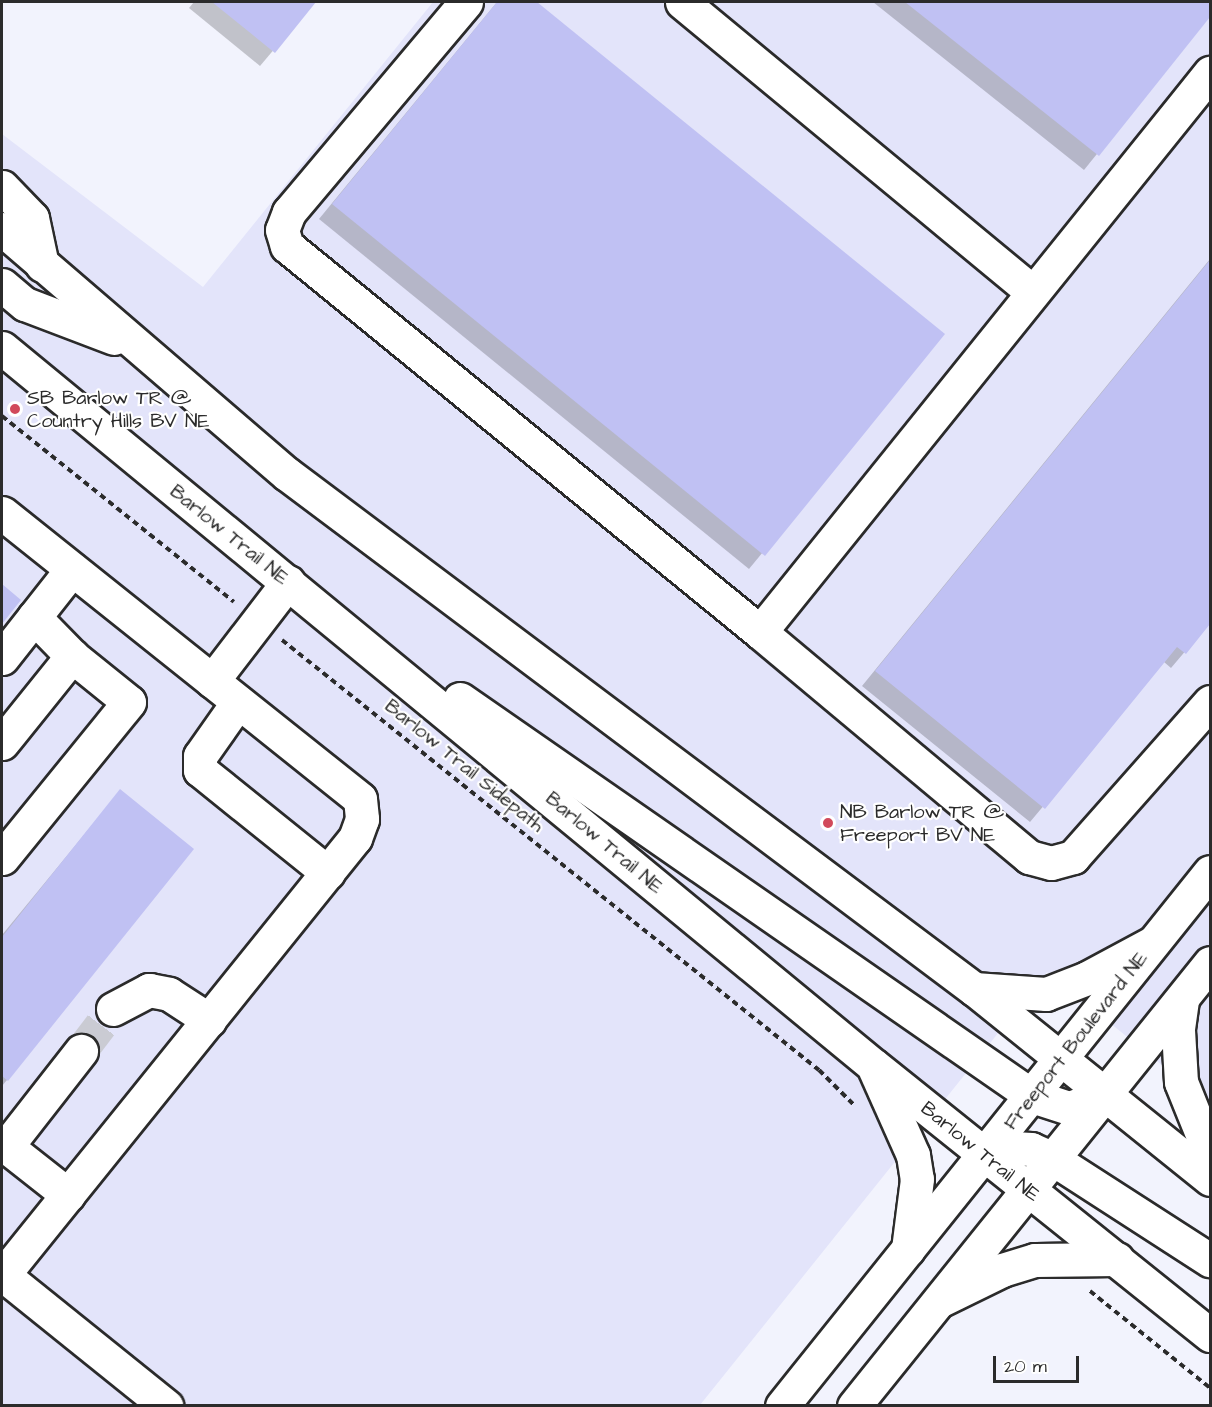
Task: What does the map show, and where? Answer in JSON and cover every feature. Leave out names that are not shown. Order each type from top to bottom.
[{"type":"main road","points":[[466,2],[289,212],[282,230],[287,246],[760,632],[1029,857],[1051,862],[1073,857],[1210,702]]},
{"type":"main road","points":[[682,2],[1032,291]]},
{"type":"main road","points":[[760,632],[1032,291],[1210,73]]},
{"type":"main road","points":[[2,188],[32,218],[42,265]]},
{"type":"main road","points":[[2,229],[135,346],[287,474],[974,989],[1210,1179]]},
{"type":"main road","points":[[2,285],[25,304],[135,346]]},
{"type":"main road","name":"Barlow Trail NE","points":[[2,348],[873,1065],[1210,1335]]},
{"type":"main road","points":[[2,513],[360,799],[362,819],[355,838],[2,1275],[166,1406]]},
{"type":"main road","points":[[2,658],[72,569]]},
{"type":"main road","points":[[212,681],[288,582]]},
{"type":"main road","points":[[2,858],[129,702],[72,656],[34,617]]},
{"type":"main road","points":[[2,743],[72,656]]},
{"type":"main road","points":[[403,676],[451,692],[1032,1096],[1070,1108],[1105,1094]]},
{"type":"main road","points":[[238,702],[200,756],[200,770],[328,873]]},
{"type":"main road","name":"Freeport Boulevard NE","points":[[782,1406],[985,1156],[1210,872]]},
{"type":"main road","points":[[974,989],[1046,994],[1087,978],[1152,943]]},
{"type":"main road","points":[[854,1406],[1210,963]]},
{"type":"main road","points":[[113,1009],[149,990],[169,994],[209,1020]]},
{"type":"main road","points":[[1182,1000],[1178,1030],[1180,1082],[1210,1154]]},
{"type":"main road","points":[[68,1195],[4,1145],[81,1051]]},
{"type":"main road","points":[[873,1065],[913,1155],[917,1179],[908,1249]]},
{"type":"main road","points":[[985,1156],[1013,1148],[1031,1149],[1053,1159],[1210,1260]]},
{"type":"main road","points":[[939,1301],[1002,1270],[1035,1260],[1117,1259]]},
{"type":"path","name":"Barlow Trail Sidepath","points":[[2,416],[819,1070],[859,1110]]},
{"type":"path","points":[[1087,1289],[1210,1388]]},
{"type":"shaded area","points":[[433,2],[1210,2],[1210,1104],[1047,972],[700,1405],[2,1405],[2,134],[203,287]]},
{"type":"building","points":[[212,2],[316,2],[275,53]]},
{"type":"building","points":[[497,2],[537,2],[945,334],[765,556],[332,204]]},
{"type":"building","points":[[905,2],[1210,2],[1210,17],[1099,156]]},
{"type":"building","points":[[1210,260],[1210,624],[1186,654],[1177,647],[1045,809],[875,671]]},
{"type":"building","points":[[2,584],[21,600],[2,624]]},
{"type":"building","points":[[120,789],[194,849],[8,1081],[2,1076],[2,937]]},
{"type":"tunnel","points":[[81,1051],[113,1009]]},
{"type":"place","name":"SB Barlow TR @ Country Hills BV NE","points":[[15,409]]},
{"type":"place","name":"NB Barlow TR @ Freeport BV NE","points":[[828,823]]}]
